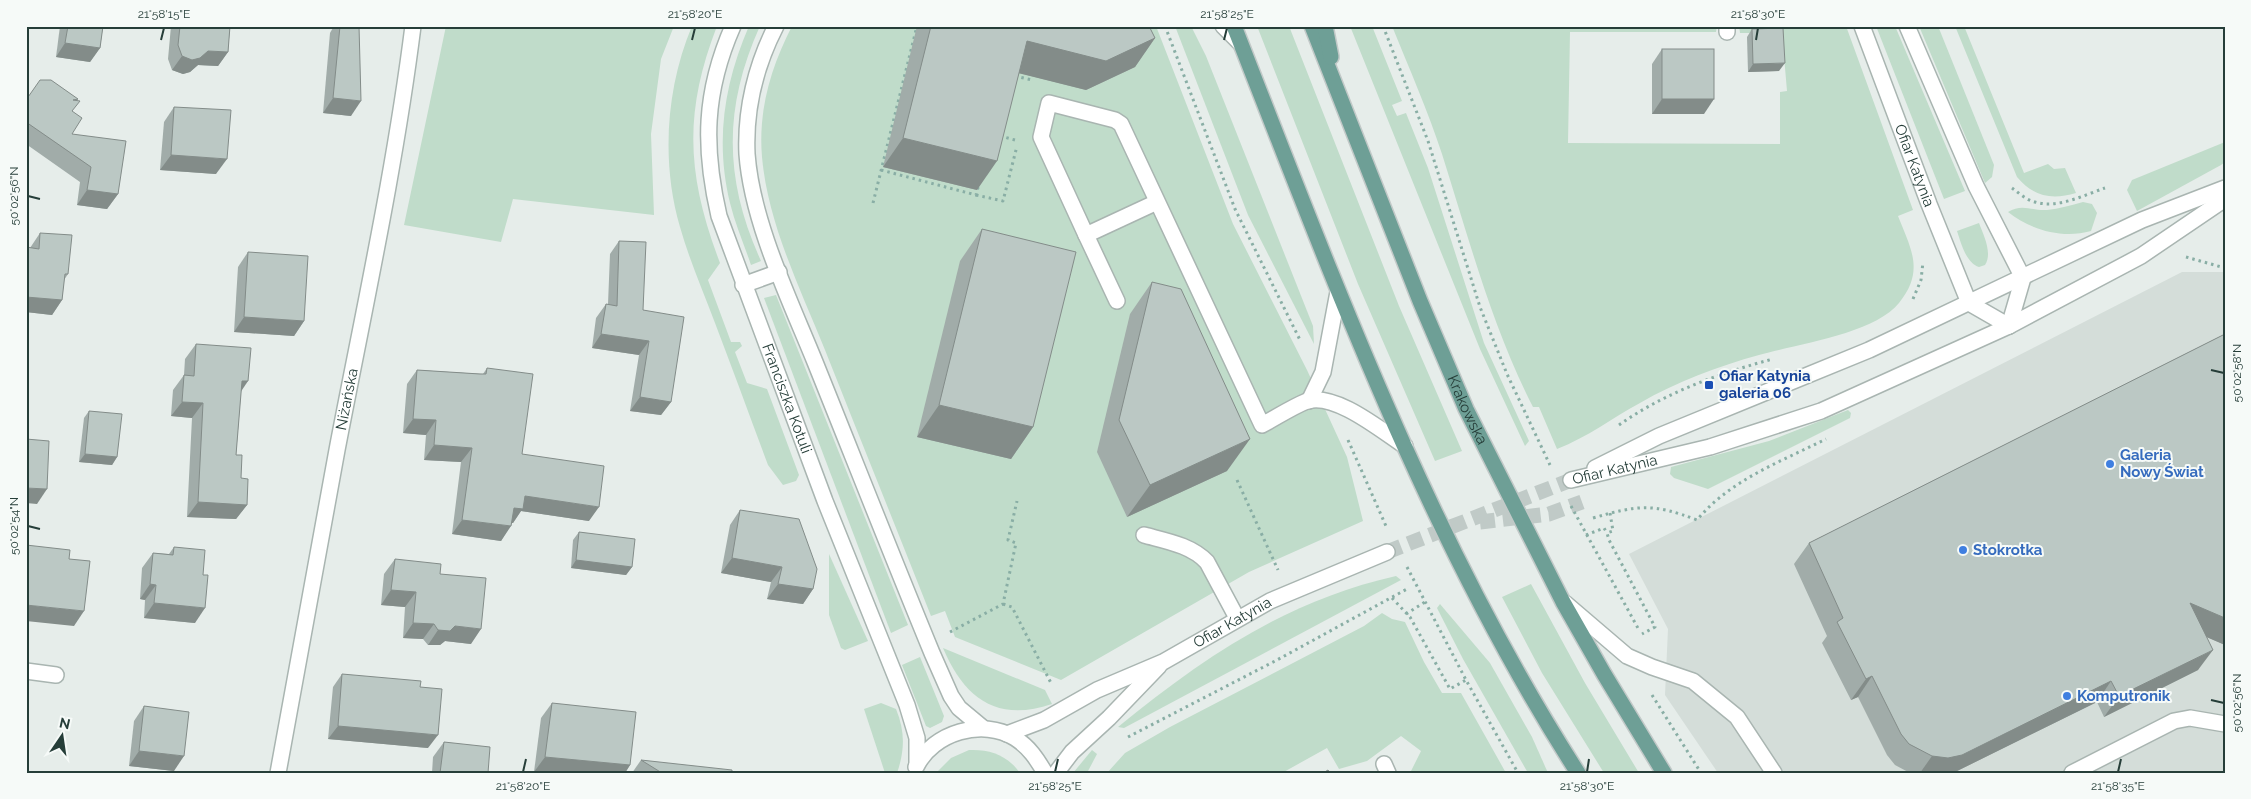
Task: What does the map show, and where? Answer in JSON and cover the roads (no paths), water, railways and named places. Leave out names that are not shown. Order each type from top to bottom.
[{"type":"main road","points":[[1234,26],[1338,292],[1405,446],[1464,570],[1504,646],[1578,773]]},
{"type":"main road","name":"Krakowska","points":[[1312,26],[1420,301],[1466,409],[1563,602],[1664,773]]},
{"type":"main road","points":[[1326,26],[1338,93]]},
{"type":"street","name":"Niżańska","points":[[278,773],[337,451],[385,207],[404,99],[413,26]]},
{"type":"street","name":"Franciszka Kotuli","points":[[733,26],[717,69],[710,106],[707,143],[710,180],[719,216],[743,285],[828,509],[907,705],[916,738],[915,768]]},
{"type":"street","points":[[776,26],[761,59],[752,93],[747,124],[747,154],[752,190],[779,272],[951,696],[959,708],[983,728]]},
{"type":"street","points":[[1223,26],[1240,43]]},
{"type":"street","name":"Ofiar Katynia","points":[[1862,26],[1929,204],[1969,303]]},
{"type":"street","points":[[1907,26],[1976,186],[2023,278],[2009,326],[1969,303]]},
{"type":"street","points":[[1117,301],[1041,137],[1049,103],[1118,122],[1262,425],[1308,401],[1330,402],[1339,405],[1405,446]]},
{"type":"street","name":"Ofiar Katynia","points":[[2225,188],[2142,220],[1870,350],[1659,436],[1571,480],[1710,446],[1821,411],[2009,326],[2141,256],[2225,199]]},
{"type":"street","points":[[1086,235],[1157,202]]},
{"type":"street","points":[[743,285],[779,272]]},
{"type":"street","points":[[1308,401],[1323,372],[1338,292]]},
{"type":"street","points":[[1144,535],[1181,546],[1200,555],[1207,562],[1236,618]]},
{"type":"street","name":"Ofiar Katynia","points":[[1007,734],[1044,720],[1097,690],[1163,662],[1236,618],[1270,601],[1387,552]]},
{"type":"street","points":[[1563,602],[1627,656],[1652,667],[1693,680],[1737,717],[1774,773]]},
{"type":"street","name":"Ofiar Katynia","points":[[1056,773],[1072,752],[1120,707],[1163,662]]},
{"type":"street","points":[[26,671],[56,674]]},
{"type":"street","points":[[2072,773],[2174,721],[2190,718],[2225,724]]},
{"type":"street","points":[[915,768],[924,754],[943,738],[969,729],[983,728],[1007,734],[1017,739],[1034,754],[1045,773]]},
{"type":"tunnel","points":[[1387,552],[1571,480]]},
{"type":"tunnel","points":[[1480,522],[1549,514],[1582,502]]},
{"type":"place","name":"Ofiar Katynia galeria 06","points":[[1709,385]]},
{"type":"place","name":"Galeria Nowy Świat","points":[[2110,464]]},
{"type":"place","name":"Stokrotka","points":[[1963,550]]},
{"type":"place","name":"Komputronik","points":[[2067,696]]}]
